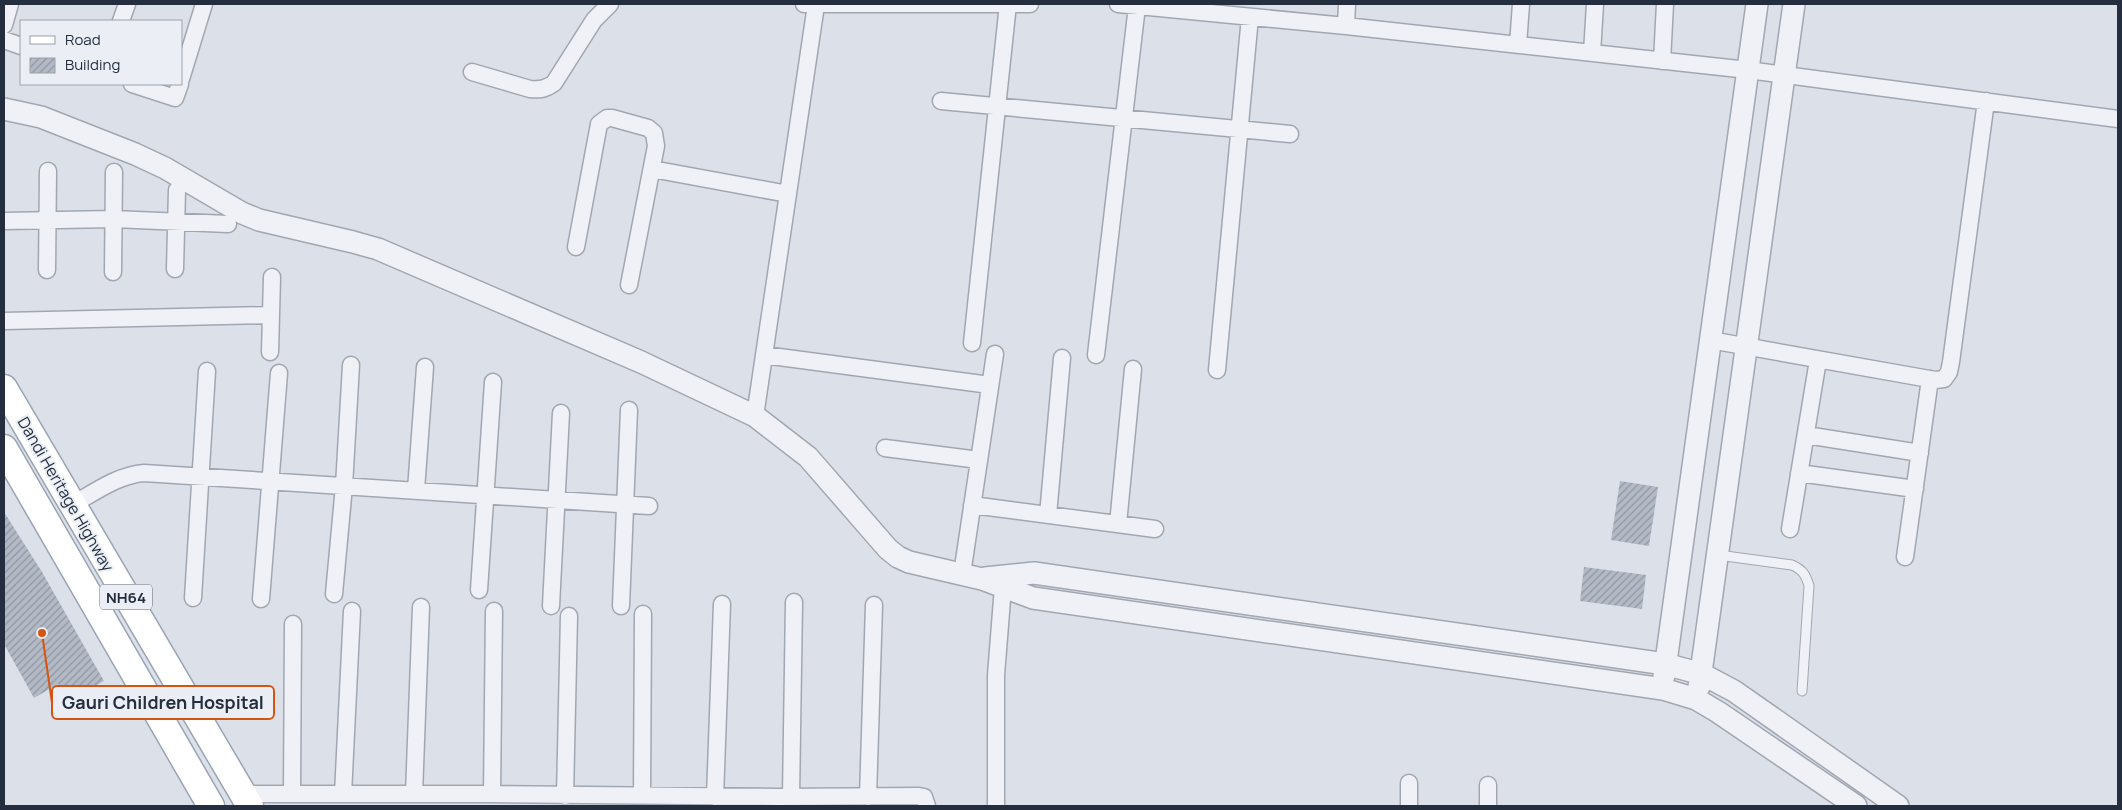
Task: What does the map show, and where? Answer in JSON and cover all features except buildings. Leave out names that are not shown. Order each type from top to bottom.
[{"type":"main road","name":"Dandi Heritage Highway","points":[[4,388],[246,800]]},
{"type":"main road","name":"Dandi Heritage Highway","points":[[4,448],[211,806]]},
{"type":"street","points":[[4,26],[10,4]]},
{"type":"street","points":[[121,20],[127,4]]},
{"type":"street","points":[[182,76],[204,4]]},
{"type":"street","points":[[472,72],[530,89],[540,90],[548,88],[554,83],[594,20],[610,4]]},
{"type":"street","points":[[755,416],[788,194],[810,4],[1030,4]]},
{"type":"street","points":[[972,344],[1008,4]]},
{"type":"street","points":[[1118,4],[1163,6],[1250,17],[1662,60],[2118,119]]},
{"type":"street","points":[[1346,26],[1347,4]]},
{"type":"street","points":[[1518,45],[1521,4]]},
{"type":"street","points":[[1592,53],[1594,4]]},
{"type":"street","points":[[1662,60],[1665,4]]},
{"type":"street","points":[[1663,689],[1757,4]]},
{"type":"street","points":[[1696,699],[1702,674],[1794,4]]},
{"type":"street","points":[[1096,356],[1137,6]]},
{"type":"street","points":[[1217,370],[1250,17]]},
{"type":"street","points":[[4,40],[20,46]]},
{"type":"street","points":[[135,85],[175,98],[180,85]]},
{"type":"street","points":[[941,100],[1290,134]]},
{"type":"street","points":[[1710,340],[1930,379],[1944,379],[1949,372],[1951,362],[1986,101]]},
{"type":"street","points":[[4,109],[41,117],[135,154],[165,168],[242,213],[259,220],[378,249],[641,362],[755,416],[808,457],[888,549],[909,562],[963,574],[1033,598],[1663,689],[1696,699],[1718,712],[1856,806]]},
{"type":"street","points":[[576,247],[597,130],[602,121],[612,118],[648,128],[654,133],[656,146],[629,285]]},
{"type":"street","points":[[652,169],[788,194]]},
{"type":"street","points":[[47,270],[48,172]]},
{"type":"street","points":[[113,272],[114,172]]},
{"type":"street","points":[[176,269],[177,190]]},
{"type":"street","points":[[4,221],[114,219],[228,224]]},
{"type":"street","points":[[270,352],[272,276]]},
{"type":"street","points":[[4,321],[271,315]]},
{"type":"street","points":[[963,574],[995,354]]},
{"type":"street","points":[[763,358],[990,385]]},
{"type":"street","points":[[1048,515],[1062,358]]},
{"type":"street","points":[[1790,530],[1818,360]]},
{"type":"street","points":[[334,594],[344,486],[351,365]]},
{"type":"street","points":[[416,490],[425,367]]},
{"type":"street","points":[[1118,524],[1132,369]]},
{"type":"street","points":[[193,598],[207,371]]},
{"type":"street","points":[[261,599],[279,373]]},
{"type":"street","points":[[1905,557],[1930,379]]},
{"type":"street","points":[[479,590],[493,382]]},
{"type":"street","points":[[621,606],[629,410]]},
{"type":"street","points":[[551,606],[561,413]]},
{"type":"street","points":[[1806,435],[1920,453]]},
{"type":"street","points":[[885,448],[979,460]]},
{"type":"street","points":[[1799,473],[1915,489]]},
{"type":"street","points":[[72,505],[116,480],[133,474],[200,476],[649,506]]},
{"type":"street","points":[[972,504],[1155,529]]},
{"type":"street","points":[[963,574],[1034,573],[1666,664],[1702,674],[1734,691],[1898,806]]},
{"type":"street","points":[[996,806],[996,675],[1003,587]]},
{"type":"street","points":[[781,800],[794,602]]},
{"type":"street","points":[[707,800],[722,604]]},
{"type":"street","points":[[859,800],[874,605]]},
{"type":"street","points":[[405,798],[421,607]]},
{"type":"street","points":[[343,794],[352,611]]},
{"type":"street","points":[[484,798],[494,611]]},
{"type":"street","points":[[633,800],[643,614]]},
{"type":"street","points":[[556,799],[569,616]]},
{"type":"street","points":[[292,794],[293,624]]},
{"type":"street","points":[[1409,783],[1409,806]]},
{"type":"street","points":[[1488,785],[1488,806]]},
{"type":"street","points":[[246,800],[292,794],[343,794],[405,798],[633,800],[859,800],[919,796],[924,797],[927,806]]},
{"type":"lane","points":[[1718,556],[1792,565],[1806,575],[1809,586],[1802,691]]},
{"type":"place","name":"Gauri Children Hospital","points":[[42,633]]}]
